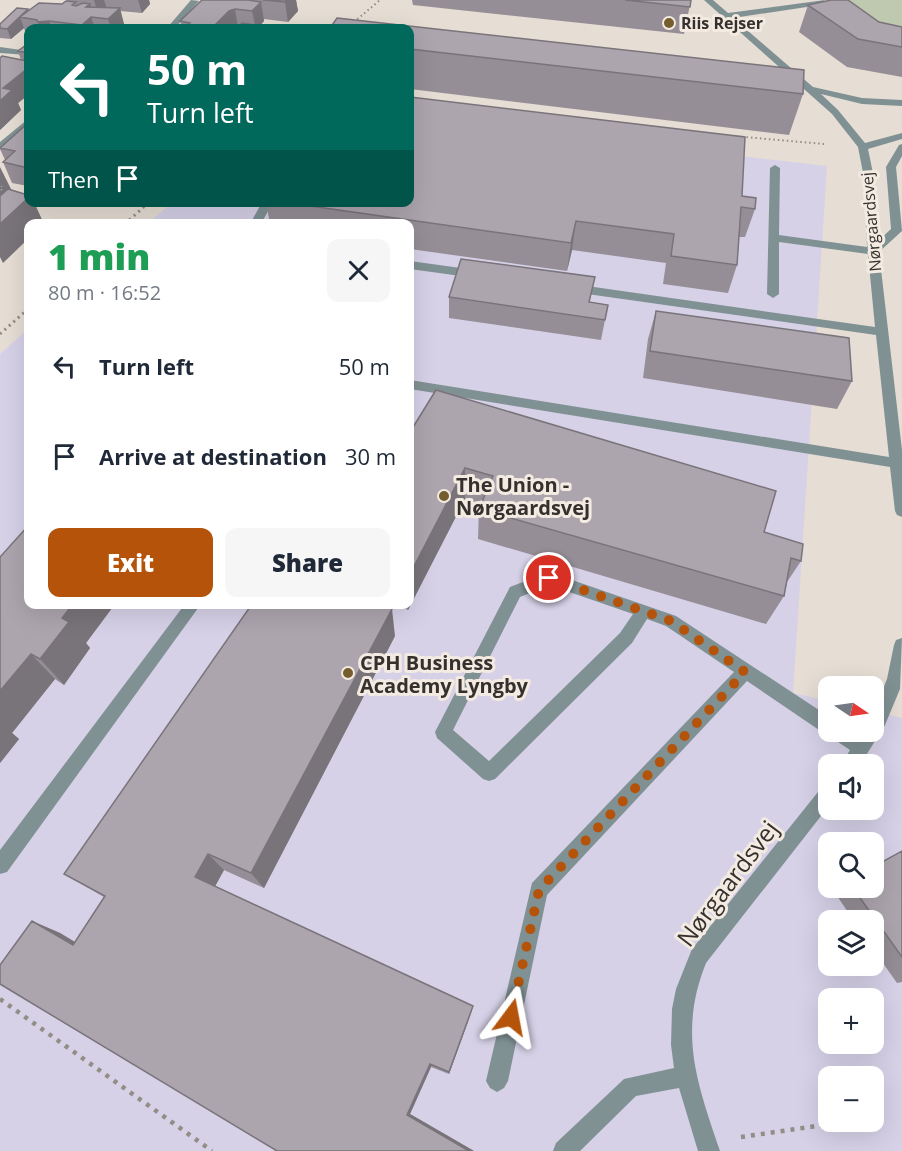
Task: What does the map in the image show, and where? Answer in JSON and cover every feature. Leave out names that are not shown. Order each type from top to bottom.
[{"type":"street","name":"Nørgaardsvej","points":[[708,0],[810,89],[846,111],[863,147],[870,183],[873,250],[897,464],[901,481],[902,511]]},
{"type":"street","points":[[175,24],[195,1]]},
{"type":"street","points":[[727,16],[820,2],[828,9]]},
{"type":"street","points":[[0,50],[24,53]]},
{"type":"street","points":[[810,89],[862,102],[902,103]]},
{"type":"street","points":[[846,111],[902,103]]},
{"type":"street","points":[[0,147],[24,126]]},
{"type":"street","points":[[863,147],[902,136]]},
{"type":"street","points":[[774,238],[873,250],[897,230],[891,167],[902,147]]},
{"type":"street","points":[[773,294],[775,168]]},
{"type":"street","points":[[414,266],[492,277]]},
{"type":"street","points":[[563,287],[882,332]]},
{"type":"street","points":[[414,386],[897,464]]},
{"type":"street","points":[[644,611],[626,638],[489,773],[443,732],[515,592],[549,578],[644,611],[671,621],[818,719]]},
{"type":"street","points":[[0,865],[190,609]]},
{"type":"street","points":[[884,711],[896,683],[902,645]]},
{"type":"street","points":[[496,1080],[539,890],[745,672]]},
{"type":"street","points":[[853,742],[862,748]]},
{"type":"street","points":[[858,754],[866,742]]},
{"type":"street","name":"Nørgaardsvej","points":[[708,1147],[687,1076],[681,1045],[681,1010],[688,983],[699,956],[818,807]]},
{"type":"street","points":[[564,1151],[631,1086],[687,1076]]},
{"type":"path","points":[[352,24],[380,0]]},
{"type":"path","points":[[723,135],[863,147]]},
{"type":"path","points":[[130,219],[144,207]]},
{"type":"path","points":[[0,334],[24,313]]},
{"type":"path","points":[[0,999],[212,1151]]},
{"type":"path","points":[[708,1147],[762,1132],[818,1128]]},
{"type":"shaded area","points":[[414,118],[827,166],[793,693],[818,699],[818,742],[884,742],[884,714],[902,718],[902,1151],[0,1151],[0,354],[24,333],[24,609],[414,609],[414,219],[153,219],[167,207],[414,207]]},
{"type":"green space","points":[[845,0],[902,0],[902,28],[888,32]]},
{"type":"building","points":[[202,0],[261,2],[252,11],[235,9],[229,11],[216,24],[189,24],[180,21]]},
{"type":"building","points":[[263,0],[287,0],[285,2]]},
{"type":"building","points":[[625,0],[691,0],[690,7]]},
{"type":"building","points":[[831,0],[848,0],[879,22],[902,27],[902,47],[858,39],[808,5]]},
{"type":"building","points":[[66,1],[76,2],[72,5],[76,6],[83,3],[90,4],[86,7],[120,8],[108,19],[91,17],[83,24],[38,22],[20,17],[39,3],[62,4]]},
{"type":"building","points":[[17,8],[28,9],[7,29],[0,28],[0,24]]},
{"type":"building","points":[[337,18],[391,24],[333,24]]},
{"type":"building","points":[[414,27],[804,70],[803,94],[414,49]]},
{"type":"building","points":[[2,56],[24,60],[24,71],[3,88],[12,90],[0,101],[0,58]]},
{"type":"building","points":[[414,97],[745,137],[742,196],[756,198],[755,209],[741,207],[737,265],[671,256],[674,234],[576,221],[571,243],[317,207],[414,207]]},
{"type":"building","points":[[24,127],[24,167],[3,162],[15,151],[0,148]]},
{"type":"building","points":[[8,189],[24,194],[24,202],[0,224],[0,196]]},
{"type":"building","points":[[461,259],[595,277],[589,302],[608,305],[605,320],[449,297]]},
{"type":"building","points":[[656,311],[849,338],[852,381],[650,351]]},
{"type":"building","points":[[436,390],[776,491],[764,532],[803,544],[801,561],[791,558],[784,596],[479,509],[493,476],[465,468],[414,566],[414,426]]},
{"type":"building","points":[[24,530],[24,609],[69,609],[62,618],[69,622],[40,659],[31,654],[0,691],[0,557]]},
{"type":"building","points":[[249,609],[392,609],[251,873],[208,854],[195,877],[473,1006],[449,1072],[430,1064],[407,1115],[469,1151],[277,1151],[0,984],[0,965],[32,921],[73,945],[105,896],[64,874]]},
{"type":"building","points":[[902,851],[902,957],[884,932],[884,910],[869,910],[860,898],[884,898],[884,861]]},
{"type":"place","name":"Riis Rejser","points":[[669,23]]},
{"type":"place","name":"The Union - Nørgaardsvej","points":[[444,496]]},
{"type":"place","name":"CPH Business Academy Lyngby","points":[[348,673]]},
{"type":"route","points":[[511,1017],[539,890],[745,672],[671,621],[549,578]]}]
